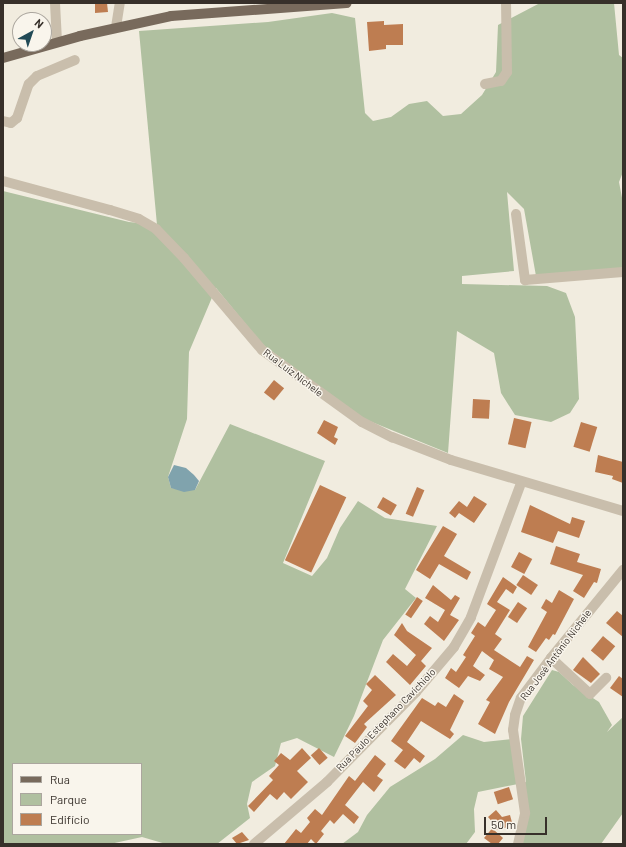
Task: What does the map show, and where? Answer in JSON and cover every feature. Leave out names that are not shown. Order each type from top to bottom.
[{"type":"main road","points":[[3,58],[116,27],[194,14],[277,5],[347,3]]},
{"type":"street","points":[[55,3],[57,42]]},
{"type":"street","points":[[116,27],[120,3]]},
{"type":"street","points":[[485,84],[497,83],[507,72],[506,3]]},
{"type":"street","points":[[3,121],[11,123],[17,118],[23,97],[33,80],[75,60]]},
{"type":"street","name":"Rua Luiz Nichele","points":[[3,182],[139,219],[156,229],[184,258],[262,350],[322,395],[392,437],[521,483],[623,511]]},
{"type":"street","points":[[516,214],[525,280],[623,272]]},
{"type":"street","name":"Rua Paulo Estephano Cavichiolo","points":[[254,844],[327,782],[416,692],[454,647],[471,617],[521,483]]},
{"type":"street","name":"Rua José Antônio Nichele","points":[[518,844],[525,813],[513,730],[515,715],[521,698],[551,658],[623,570]]},
{"type":"street","points":[[551,658],[590,694],[606,678]]},
{"type":"green space","points":[[540,3],[614,3],[619,55],[623,58],[623,172],[619,182],[623,203],[623,268],[536,276],[524,209],[507,192],[514,271],[462,276],[462,284],[547,286],[566,293],[575,317],[579,399],[570,413],[551,422],[515,415],[501,393],[494,353],[457,331],[448,453],[362,418],[262,344],[216,288],[189,352],[187,419],[168,477],[171,488],[195,490],[230,424],[325,461],[283,563],[312,576],[327,558],[340,528],[358,501],[385,518],[437,526],[405,589],[416,598],[383,640],[354,716],[334,757],[297,738],[281,743],[275,766],[252,782],[247,804],[250,818],[217,844],[166,844],[142,837],[110,844],[3,844],[3,191],[129,222],[157,225],[139,31],[268,22],[332,13],[355,18],[365,113],[373,121],[391,117],[409,104],[427,101],[443,116],[461,114],[482,95],[496,72],[498,25]]},
{"type":"green space","points":[[552,670],[559,672],[573,685],[599,702],[612,725],[607,732],[623,717],[623,813],[601,844],[520,844],[523,783],[526,782],[521,739],[523,716]]},
{"type":"green space","points":[[463,735],[484,742],[512,739],[523,783],[478,792],[474,809],[475,832],[466,844],[342,844],[358,832],[367,815],[390,787],[435,759]]},
{"type":"water","points":[[174,465],[186,468],[194,475],[199,481],[195,490],[184,492],[171,488],[168,477]]},
{"type":"building","points":[[95,3],[107,3],[108,12],[95,13]]},
{"type":"building","points":[[384,21],[384,25],[403,24],[403,45],[386,45],[386,49],[369,51],[367,22]]},
{"type":"building","points":[[274,380],[284,388],[274,401],[264,392]]},
{"type":"building","points":[[473,399],[490,400],[489,419],[472,418]]},
{"type":"building","points":[[514,418],[532,422],[525,448],[508,444]]},
{"type":"building","points":[[324,420],[338,427],[334,437],[338,439],[335,445],[317,433]]},
{"type":"building","points":[[581,422],[597,427],[590,452],[573,447]]},
{"type":"building","points":[[598,455],[623,462],[623,483],[612,479],[613,476],[595,472]]},
{"type":"building","points":[[320,485],[346,497],[311,572],[285,560]]},
{"type":"building","points":[[417,487],[424,490],[413,517],[406,514]]},
{"type":"building","points":[[474,496],[487,504],[474,523],[459,513],[455,518],[449,513],[459,501],[467,507]]},
{"type":"building","points":[[383,497],[397,505],[391,515],[377,507]]},
{"type":"building","points":[[530,505],[570,524],[572,517],[585,521],[579,538],[558,531],[553,543],[521,532]]},
{"type":"building","points":[[443,526],[457,534],[444,556],[471,572],[467,580],[439,564],[430,579],[416,570]]},
{"type":"building","points":[[556,546],[580,554],[577,562],[601,569],[597,583],[594,582],[584,598],[573,591],[583,575],[550,564]]},
{"type":"building","points":[[519,552],[532,559],[524,574],[511,567]]},
{"type":"building","points":[[523,575],[538,585],[531,595],[516,585]]},
{"type":"building","points":[[503,577],[517,587],[513,594],[506,589],[497,602],[510,610],[495,634],[502,639],[494,650],[520,667],[527,656],[534,660],[509,702],[495,734],[478,724],[490,702],[486,700],[503,677],[489,669],[494,660],[482,651],[473,666],[485,675],[480,681],[468,676],[459,688],[445,678],[451,668],[456,672],[466,657],[463,655],[475,636],[471,633],[478,622],[485,627],[496,610],[487,604]]},
{"type":"building","points":[[433,585],[451,600],[455,595],[460,598],[450,615],[459,620],[444,641],[424,624],[430,616],[438,622],[445,610],[425,598]]},
{"type":"building","points":[[559,590],[574,599],[555,635],[553,634],[549,640],[546,638],[536,652],[528,647],[547,612],[541,608],[546,599],[552,603]]},
{"type":"building","points":[[417,597],[423,601],[411,618],[405,614]]},
{"type":"building","points":[[518,602],[527,608],[517,623],[508,617]]},
{"type":"building","points":[[617,611],[623,616],[623,637],[606,623]]},
{"type":"building","points":[[402,623],[407,631],[432,648],[421,661],[426,666],[410,685],[386,662],[393,654],[407,666],[416,655],[394,635]]},
{"type":"building","points":[[603,636],[615,646],[603,661],[591,651]]},
{"type":"building","points":[[583,657],[600,674],[591,683],[573,670]]},
{"type":"building","points":[[375,675],[396,695],[364,724],[367,727],[355,743],[345,736],[368,706],[363,701],[372,690],[366,684]]},
{"type":"building","points":[[619,676],[623,679],[623,697],[610,688]]},
{"type":"building","points":[[454,694],[464,701],[450,730],[454,734],[450,739],[421,721],[407,742],[425,756],[420,763],[414,758],[405,769],[394,761],[403,750],[391,741],[422,698],[435,706],[438,702],[446,707]]},
{"type":"building","points":[[302,748],[311,758],[297,771],[308,782],[291,799],[284,792],[277,800],[270,794],[254,812],[248,806],[273,780],[269,776],[279,765],[274,761],[281,753],[290,760]]},
{"type":"building","points":[[319,748],[328,758],[320,765],[311,755]]},
{"type":"building","points":[[375,755],[386,764],[377,776],[383,780],[374,792],[363,782],[345,805],[359,817],[354,824],[343,814],[334,824],[330,820],[321,831],[324,834],[316,844],[311,839],[307,844],[284,844],[296,829],[301,833],[310,822],[307,818],[315,809],[322,815],[349,776],[355,781]]},
{"type":"building","points":[[509,787],[513,799],[498,804],[494,792]]},
{"type":"building","points":[[496,810],[502,817],[510,815],[513,826],[494,830],[503,838],[498,844],[492,844],[484,838],[495,825],[488,817]]},
{"type":"building","points":[[242,832],[249,840],[237,844],[232,838]]}]
